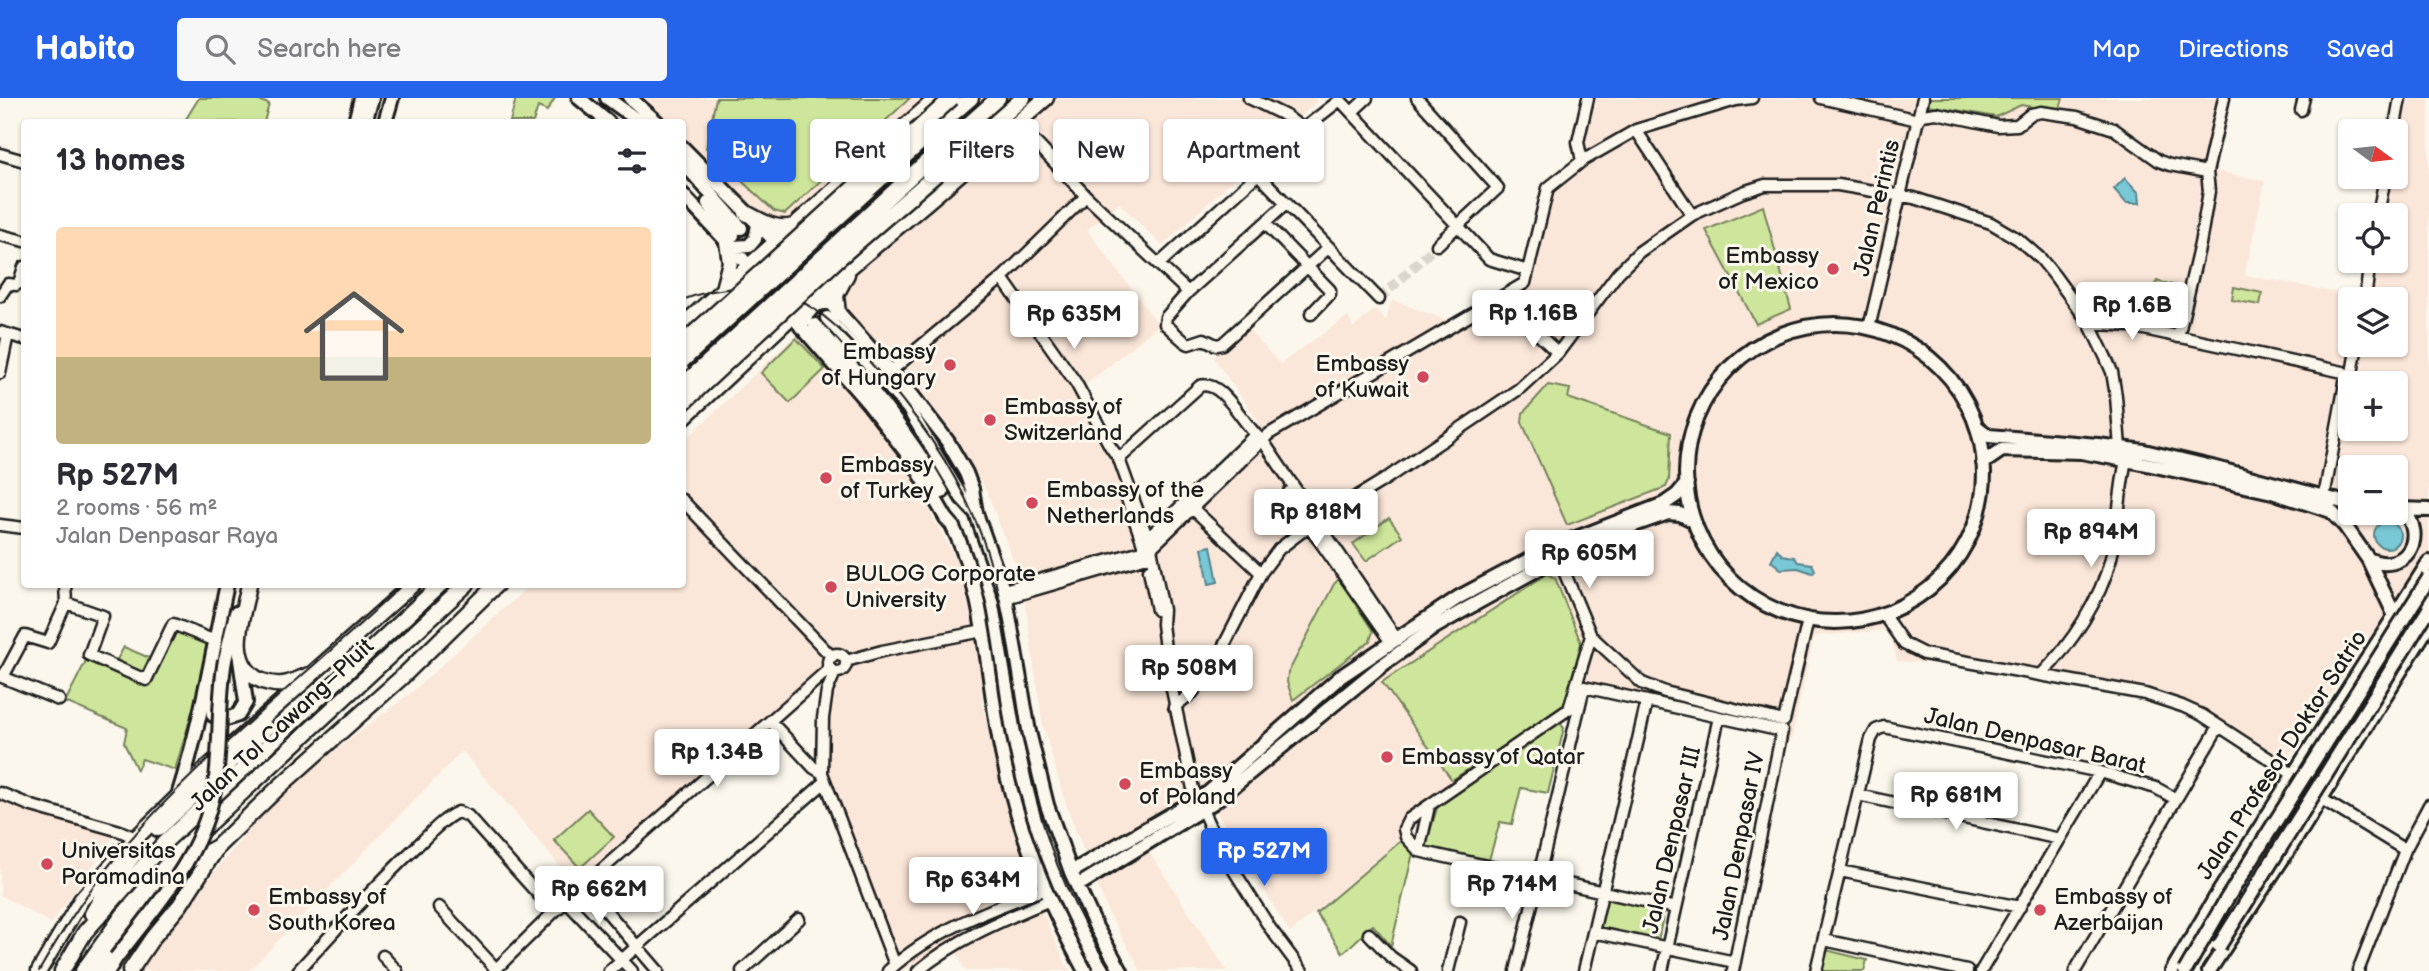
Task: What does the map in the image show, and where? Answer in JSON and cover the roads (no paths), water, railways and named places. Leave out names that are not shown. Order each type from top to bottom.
[{"type":"highway","points":[[910,122],[937,98]]},
{"type":"highway","points":[[686,340],[952,98]]},
{"type":"highway","points":[[686,357],[971,98]]},
{"type":"highway","points":[[686,382],[998,98]]},
{"type":"highway","points":[[686,400],[837,261],[1023,98]]},
{"type":"highway","points":[[1023,119],[1046,98]]},
{"type":"highway","points":[[686,322],[844,182]]},
{"type":"highway","points":[[858,182],[857,200],[860,208],[874,218],[904,222]]},
{"type":"highway","points":[[893,182],[906,192],[939,192]]},
{"type":"highway","points":[[828,307],[851,266],[951,182]]},
{"type":"highway","points":[[746,213],[777,227],[794,225]]},
{"type":"highway","points":[[794,262],[819,243],[849,228],[879,229],[904,222]]},
{"type":"highway","points":[[722,290],[734,238]]},
{"type":"highway","points":[[686,416],[797,321],[828,307],[851,266]]},
{"type":"highway","points":[[246,588],[239,656],[244,668],[270,684],[282,684],[312,676]]},
{"type":"highway","points":[[38,971],[81,900],[136,838],[178,796],[408,588]]},
{"type":"highway","name":"Jalan Tol Cawang–Pluit","points":[[62,971],[85,932],[165,842],[437,588]]},
{"type":"highway","name":"Jalan Tol Cawang–Pluit","points":[[83,971],[123,915],[174,855],[463,588]]},
{"type":"highway","points":[[130,971],[153,937],[180,905],[218,846],[278,788],[401,678],[494,588]]},
{"type":"highway","points":[[85,932],[97,903],[128,860],[270,725],[312,676]]},
{"type":"highway","points":[[95,971],[132,921],[173,874],[193,859],[218,846]]},
{"type":"main road","points":[[356,119],[361,98]]},
{"type":"main road","points":[[366,119],[372,98]]},
{"type":"main road","points":[[374,119],[380,98]]},
{"type":"main road","points":[[386,119],[392,98]]},
{"type":"main road","points":[[607,98],[636,119]]},
{"type":"main road","points":[[587,100],[605,119]]},
{"type":"main road","points":[[587,100],[612,119]]},
{"type":"main road","points":[[587,100],[622,119]]},
{"type":"main road","points":[[630,100],[653,119]]},
{"type":"main road","points":[[686,151],[794,262],[908,408],[962,498],[976,513]]},
{"type":"main road","points":[[686,167],[734,238],[749,266],[840,369],[905,451],[952,525],[975,584],[993,702],[1012,793],[1029,854],[1085,971]]},
{"type":"main road","points":[[686,178],[719,215],[734,238]]},
{"type":"main road","points":[[686,187],[715,220],[724,224]]},
{"type":"main road","points":[[686,197],[734,238],[749,246],[755,239],[758,225]]},
{"type":"main road","points":[[828,307],[891,371],[948,442],[972,489],[976,513],[1005,594],[1035,761],[1053,823],[1077,886],[1121,971]]},
{"type":"main road","points":[[1829,324],[1869,328],[1908,342],[1938,365],[1961,393],[1977,427],[1983,463],[1983,491],[1967,542],[1953,564],[1935,583],[1914,599],[1883,614],[1847,622],[1808,620],[1770,608],[1749,595],[1728,577],[1714,560],[1694,521],[1687,483],[1688,450],[1692,432],[1707,398],[1730,368],[1759,345],[1780,334],[1803,327],[1829,324]]},
{"type":"main road","points":[[815,325],[849,363],[922,456],[946,500],[952,525]]},
{"type":"main road","points":[[1977,427],[1989,436],[2158,454],[2338,501]]},
{"type":"main road","points":[[1983,463],[1992,454],[2010,449],[2081,452],[2272,492],[2331,511],[2368,559],[2395,616]]},
{"type":"main road","points":[[1071,872],[1199,805],[1216,786],[1340,677],[1459,597],[1664,504],[1677,495],[1687,483]]},
{"type":"main road","points":[[2408,509],[2429,510]]},
{"type":"main road","points":[[1077,886],[1199,805],[1436,627],[1556,552],[1668,513],[1680,514],[1694,521]]},
{"type":"main road","points":[[2368,559],[2377,564],[2388,565],[2407,555],[2413,547],[2415,536],[2414,526],[2408,515]]},
{"type":"main road","name":"Jalan Profesor Doktor Satrio","points":[[2172,971],[2429,562]]},
{"type":"main road","points":[[2185,971],[2226,900],[2429,578]]},
{"type":"main road","points":[[178,796],[211,670],[226,588]]},
{"type":"main road","points":[[110,966],[180,877],[202,833],[216,779],[222,675],[235,618],[246,588]]},
{"type":"main road","points":[[2204,971],[2429,609]]},
{"type":"main road","points":[[2209,971],[2302,829],[2429,625]]},
{"type":"main road","points":[[211,670],[213,715],[223,720],[234,718],[242,712],[246,702],[239,656]]},
{"type":"main road","points":[[2272,809],[2287,799],[2306,811],[2302,829]]},
{"type":"main road","points":[[1089,861],[1096,874]]},
{"type":"street","points":[[1249,98],[1290,119]]},
{"type":"street","points":[[1352,112],[1367,98]]},
{"type":"street","points":[[1417,98],[1499,188],[1437,245]]},
{"type":"street","points":[[1582,161],[1578,142],[1588,98]]},
{"type":"street","points":[[1005,594],[1148,548],[1189,505],[1261,439],[1525,283],[1546,192],[1582,161],[1636,130],[1736,100],[1752,98]]},
{"type":"street","points":[[1821,98],[1918,120],[1926,114],[1936,113],[1998,126],[2017,125],[2031,114],[2041,112],[2077,117],[2114,129],[2170,166],[2207,172]]},
{"type":"street","name":"Jalan Perintis","points":[[1869,328],[1923,98]]},
{"type":"street","points":[[2178,337],[2209,191],[2207,172],[2224,98]]},
{"type":"street","points":[[2301,110],[2304,98]]},
{"type":"street","points":[[2396,119],[2400,98]]},
{"type":"street","points":[[1316,119],[1340,100],[1489,259],[1528,271]]},
{"type":"street","points":[[1636,130],[1692,215]]},
{"type":"street","points":[[1039,146],[1086,196],[1188,292]]},
{"type":"street","points":[[0,154],[21,160]]},
{"type":"street","points":[[1159,264],[1249,182]]},
{"type":"street","points":[[1266,182],[1379,299]]},
{"type":"street","points":[[1174,706],[1187,699],[1218,657],[1261,573],[1279,549],[1312,524],[1502,402],[1558,353],[1618,273],[1639,253],[1692,215],[1765,185],[1838,185],[1900,195],[1991,223],[2018,239],[2044,263],[2089,323],[2112,372],[2120,448]]},
{"type":"street","points":[[891,371],[1002,278],[1086,196]]},
{"type":"street","points":[[1287,203],[1188,292],[1166,317],[1164,324],[1189,344],[1204,340],[1218,345],[1329,247]]},
{"type":"street","points":[[1265,223],[1330,292],[1311,314]]},
{"type":"street","points":[[0,235],[21,240]]},
{"type":"street","points":[[0,296],[8,284],[16,285],[21,277]]},
{"type":"street","points":[[1002,278],[1076,383],[1119,459],[1148,548],[1174,706],[1199,805],[1226,857],[1270,928],[1302,971]]},
{"type":"street","points":[[1510,293],[1524,320],[1558,353]]},
{"type":"street","points":[[2089,323],[2130,326],[2338,371]]},
{"type":"street","points":[[0,365],[4,333],[21,338]]},
{"type":"street","points":[[1119,459],[1200,386],[1205,384],[1220,391],[1261,439],[1282,480],[1393,640]]},
{"type":"street","points":[[2325,498],[2338,423]]},
{"type":"street","points":[[1110,446],[1148,548]]},
{"type":"street","points":[[2041,674],[2071,639],[2104,578],[2114,543],[2126,460]]},
{"type":"street","points":[[686,503],[832,657]]},
{"type":"street","points":[[1189,505],[1261,573]]},
{"type":"street","points":[[0,525],[21,528]]},
{"type":"street","points":[[1556,552],[1591,636],[1642,684],[1665,692],[1784,721],[1808,620]]},
{"type":"street","points":[[59,700],[2,677],[25,636],[48,643],[66,603],[65,588]]},
{"type":"street","points":[[66,603],[103,617],[89,655],[146,680],[173,624],[215,641]]},
{"type":"street","points":[[1883,614],[1904,643],[1916,651],[2145,694],[2192,710],[2294,775]]},
{"type":"street","points":[[846,661],[882,650],[983,631]]},
{"type":"street","points":[[1591,636],[1569,709],[1409,819],[1404,829],[1406,837],[1419,851],[1676,908]]},
{"type":"street","points":[[846,661],[841,655],[832,657],[828,662],[832,670],[823,718],[824,778],[892,968],[931,939],[959,923],[1047,894]]},
{"type":"street","points":[[439,907],[495,970],[554,912],[770,721],[832,670],[844,670],[846,661]]},
{"type":"street","name":"Jalan Denpasar IV","points":[[1538,877],[1584,687],[1782,732],[1734,967],[1667,948],[1593,932]]},
{"type":"street","points":[[1584,971],[1647,701]]},
{"type":"street","name":"Jalan Denpasar III","points":[[1662,971],[1719,717]]},
{"type":"street","points":[[770,721],[824,778]]},
{"type":"street","points":[[2075,971],[2219,726]]},
{"type":"street","name":"Jalan Denpasar Barat","points":[[1858,795],[1871,739],[1876,730],[1885,727],[2099,772],[2147,785],[2176,799]]},
{"type":"street","points":[[1982,971],[2099,772]]},
{"type":"street","points":[[609,971],[824,778]]},
{"type":"street","points":[[0,793],[32,806],[136,838]]},
{"type":"street","points":[[1816,971],[1858,795],[2060,839]]},
{"type":"street","points":[[2320,798],[2405,850]]},
{"type":"street","points":[[1419,851],[1429,806]]},
{"type":"street","points":[[2358,971],[2405,850],[2428,808]]},
{"type":"street","points":[[298,971],[366,896],[455,813],[468,816],[554,912]]},
{"type":"street","points":[[1840,871],[2020,907]]},
{"type":"street","points":[[1516,971],[1538,877]]},
{"type":"street","points":[[585,886],[658,971]]},
{"type":"street","points":[[918,971],[965,937],[1047,894]]},
{"type":"street","points":[[567,902],[632,971]]},
{"type":"street","points":[[742,971],[799,919]]},
{"type":"street","points":[[1448,971],[1460,922]]},
{"type":"street","points":[[1368,934],[1391,957],[1411,971]]},
{"type":"street","points":[[1824,940],[1967,971]]},
{"type":"street","points":[[383,956],[397,971]]},
{"type":"water","points":[[2125,178],[2139,193],[2140,203],[2126,203],[2114,189]]},
{"type":"water","points":[[2379,525],[2395,525],[2399,530],[2399,540],[2392,547],[2382,547],[2375,540],[2375,530]]},
{"type":"water","points":[[1211,546],[1218,582],[1209,584],[1202,548]]},
{"type":"water","points":[[1777,549],[1782,555],[1794,557],[1798,562],[1812,564],[1815,570],[1813,573],[1798,568],[1781,569],[1771,561]]},
{"type":"tunnel","points":[[741,228],[827,318]]},
{"type":"tunnel","points":[[733,235],[791,299]]},
{"type":"tunnel","points":[[1379,299],[1437,245]]},
{"type":"tram line","points":[[686,299],[725,289],[754,288],[782,294],[807,304],[835,326],[868,360],[905,403],[938,450],[966,499],[996,583],[1030,771],[1050,846],[1077,910],[1111,971]]},
{"type":"tram line","points":[[39,971],[98,880],[152,815],[221,747],[399,588]]},
{"type":"place","name":"Embassy of Mexico","points":[[1833,269]]},
{"type":"place","name":"Embassy of Hungary","points":[[950,365]]},
{"type":"place","name":"Embassy of Kuwait","points":[[1423,377]]},
{"type":"place","name":"Embassy of Switzerland","points":[[990,420]]},
{"type":"place","name":"Embassy of Turkey","points":[[826,478]]},
{"type":"place","name":"Embassy of the Netherlands","points":[[1032,503]]},
{"type":"place","name":"BULOG Corporate University","points":[[831,587]]},
{"type":"place","name":"Embassy of Qatar","points":[[1387,757]]},
{"type":"place","name":"Embassy of Poland","points":[[1125,784]]},
{"type":"place","name":"Universitas Paramadina","points":[[47,864]]},
{"type":"place","name":"Embassy of South Korea","points":[[254,910]]},
{"type":"place","name":"Embassy of Azerbaijan","points":[[2040,910]]}]
